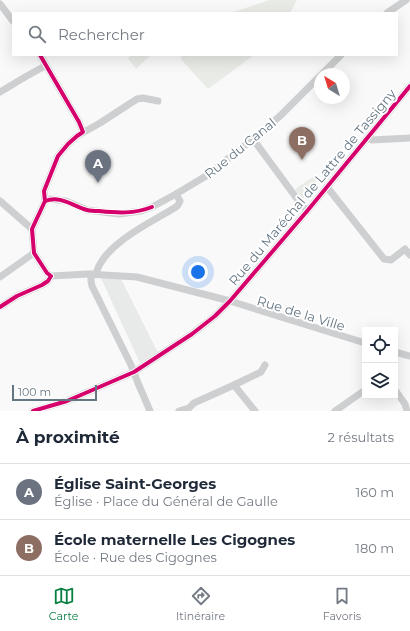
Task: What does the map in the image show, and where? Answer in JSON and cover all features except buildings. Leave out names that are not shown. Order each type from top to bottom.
[{"type":"street","points":[[388,12],[406,0]]},
{"type":"street","points":[[0,4],[12,20]]},
{"type":"street","points":[[41,56],[45,66],[79,122],[83,132]]},
{"type":"street","name":"Rue du Canal","points":[[328,68],[341,56]]},
{"type":"street","points":[[0,92],[25,76],[45,66]]},
{"type":"street","name":"Rue du Canal","points":[[45,200],[50,199],[66,201],[87,210],[119,214],[141,211],[152,207],[206,176],[280,116],[314,82]]},
{"type":"street","name":"Rue du Maréchal de Lattre de Tassigny","points":[[33,411],[67,401],[134,372],[192,334],[215,316],[230,301],[308,210],[410,86]]},
{"type":"street","points":[[0,307],[18,296],[42,285],[48,281],[51,276],[47,273],[34,254],[32,229],[45,200],[44,191],[58,156],[77,136],[137,99],[143,98],[158,101]]},
{"type":"street","points":[[367,138],[372,140],[410,138]]},
{"type":"street","points":[[253,139],[303,207],[308,210]]},
{"type":"street","points":[[327,187],[384,259],[391,260],[408,249]]},
{"type":"street","points":[[150,411],[128,358],[92,286],[91,281],[102,261],[116,245],[178,205],[180,201],[176,194]]},
{"type":"street","points":[[0,201],[32,229]]},
{"type":"street","points":[[0,277],[34,254]]},
{"type":"street","name":"Rue de la Ville","points":[[51,276],[94,274],[136,277],[230,301],[362,343]]},
{"type":"street","points":[[398,353],[410,356]]},
{"type":"street","points":[[179,411],[190,409],[194,403],[261,372],[265,365]]},
{"type":"street","points":[[234,385],[255,411]]},
{"type":"street","points":[[335,411],[362,392]]},
{"type":"street","points":[[398,394],[405,404],[407,411]]},
{"type":"shaded area","points":[[269,0],[297,0],[291,12],[234,12]]},
{"type":"shaded area","points":[[130,56],[150,56],[136,69],[128,58]]},
{"type":"shaded area","points":[[182,56],[253,56],[208,89],[180,58]]},
{"type":"shaded area","points":[[313,177],[320,187],[302,199],[295,189]]},
{"type":"shaded area","points":[[101,278],[121,279],[158,352],[140,363]]},
{"type":"cycle path","points":[[41,56],[79,122],[83,132],[68,144],[58,156],[44,191],[45,201]]},
{"type":"cycle path","points":[[33,411],[67,401],[134,372],[192,334],[215,316],[230,301],[308,210],[410,86]]},
{"type":"cycle path","points":[[45,201],[56,199],[61,200],[92,211],[132,212],[152,207]]},
{"type":"cycle path","points":[[0,307],[17,296],[42,285],[48,281],[51,276],[47,273],[34,253],[32,229],[45,201]]},
{"type":"place","name":"École maternelle Les Cigognes","points":[[302,160]]},
{"type":"place","name":"Église Saint-Georges","points":[[98,183]]}]
